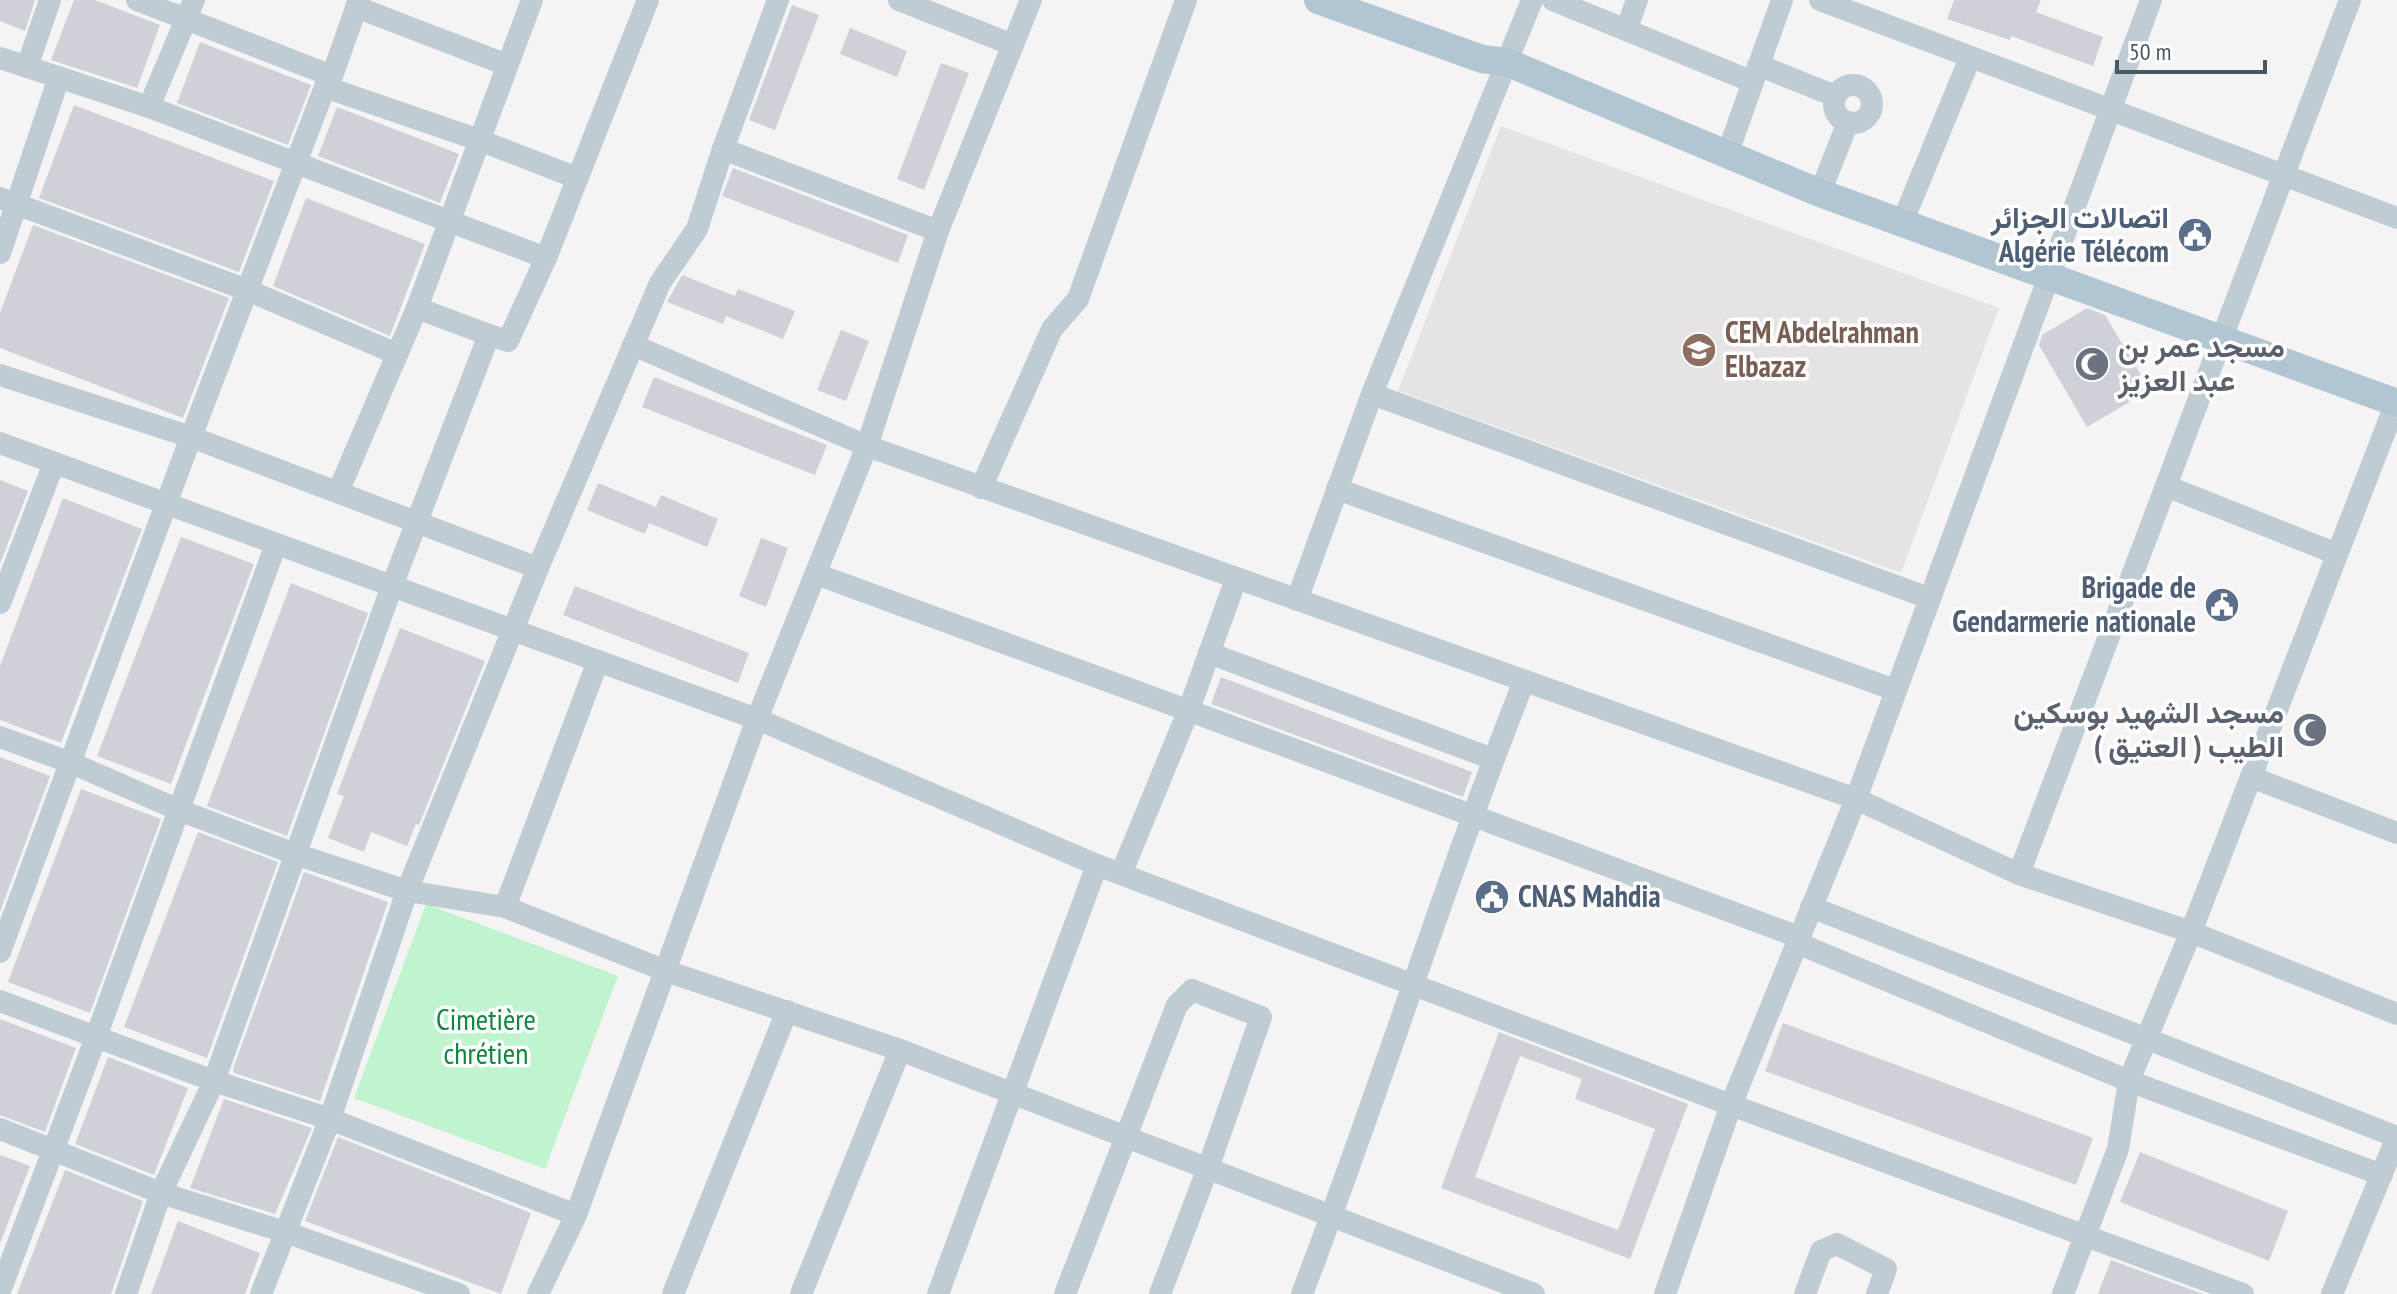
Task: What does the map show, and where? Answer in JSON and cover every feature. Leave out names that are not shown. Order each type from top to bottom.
[{"type":"main road","points":[[1318,0],[1482,59],[1506,62]]},
{"type":"main road","points":[[1363,0],[1484,46],[1506,62],[1820,193],[2397,402]]},
{"type":"street","points":[[27,67],[50,0]]},
{"type":"street","points":[[137,0],[190,9],[329,82],[577,178]]},
{"type":"street","points":[[338,492],[417,308],[532,0]]},
{"type":"street","points":[[417,308],[508,341],[546,258],[648,0]]},
{"type":"street","points":[[261,1294],[330,1119],[407,891],[538,568],[660,283],[697,229],[778,0]]},
{"type":"street","points":[[899,0],[1013,45]]},
{"type":"street","points":[[538,1294],[576,1215],[757,719],[867,446],[938,231],[1031,0]]},
{"type":"street","points":[[981,488],[1052,329],[1078,299],[1186,0]]},
{"type":"street","points":[[1297,600],[1372,394],[1532,0]]},
{"type":"street","points":[[1553,0],[1756,74],[1835,96]]},
{"type":"street","points":[[1627,28],[1637,0]]},
{"type":"street","points":[[1727,155],[1782,0]]},
{"type":"street","points":[[1820,0],[1854,7],[1970,58],[2397,218]]},
{"type":"street","points":[[1665,1294],[1731,1105],[1856,799],[2151,0]]},
{"type":"street","points":[[2019,874],[2350,0]]},
{"type":"street","points":[[0,952],[191,437],[358,4],[507,65]]},
{"type":"street","points":[[149,107],[190,9]]},
{"type":"street","points":[[0,58],[149,107],[546,258]]},
{"type":"street","points":[[1902,223],[1970,58]]},
{"type":"street","points":[[0,253],[8,201],[59,77]]},
{"type":"street","points":[[1856,85],[1867,91],[1871,109],[1869,115],[1859,122],[1848,122],[1834,109],[1835,96],[1843,87],[1856,85]]},
{"type":"street","points":[[1820,193],[1848,122]]},
{"type":"street","points":[[723,149],[938,231]]},
{"type":"street","points":[[8,201],[247,290],[397,354]]},
{"type":"street","points":[[126,1294],[161,1193],[214,1081],[392,586],[489,335]]},
{"type":"street","points":[[633,345],[867,446],[1856,799],[2019,874],[2191,932],[2397,1014]]},
{"type":"street","points":[[0,375],[191,437],[538,568]]},
{"type":"street","points":[[1372,394],[1929,598]]},
{"type":"street","points":[[2063,1294],[2118,1149],[2129,1081],[2191,932],[2397,402]]},
{"type":"street","points":[[0,443],[757,719],[1097,865],[1731,1105],[2243,1294]]},
{"type":"street","points":[[0,603],[54,463]]},
{"type":"street","points":[[2166,486],[2337,554]]},
{"type":"street","points":[[1337,489],[1895,690]]},
{"type":"street","points":[[0,1291],[276,544]]},
{"type":"street","points":[[816,574],[1474,814],[1798,940],[2129,1081],[2382,1175]]},
{"type":"street","points":[[1121,874],[1188,712],[1236,579]]},
{"type":"street","points":[[1209,653],[1493,759]]},
{"type":"street","points":[[505,907],[598,661]]},
{"type":"street","points":[[1302,1294],[1493,759],[1524,681]]},
{"type":"street","points":[[0,737],[295,854],[407,891],[505,907],[666,971],[900,1050],[1332,1216],[1496,1287],[1534,1294]]},
{"type":"street","points":[[2251,777],[2397,833]]},
{"type":"street","points":[[938,1294],[1097,865]]},
{"type":"street","points":[[1811,907],[2397,1137],[2332,1294]]},
{"type":"street","points":[[1065,1294],[1177,1005],[1192,990],[1261,1017],[1160,1294]]},
{"type":"street","points":[[0,1001],[214,1081],[330,1119],[576,1215]]},
{"type":"street","points":[[673,1294],[787,1011]]},
{"type":"street","points":[[801,1294],[900,1050]]},
{"type":"street","points":[[0,1129],[161,1193],[285,1232],[459,1294]]},
{"type":"street","points":[[1805,1294],[1821,1251],[1837,1244],[1886,1269],[1877,1294]]},
{"type":"shaded area","name":"CEM Abdelrahman Elbazaz","points":[[1501,126],[1999,308],[1901,573],[1398,391]]},
{"type":"green space","name":"Cimetière chrétien","points":[[426,904],[618,976],[545,1169],[354,1098]]},
{"type":"building","points":[[0,0],[35,0],[25,31],[0,21]]},
{"type":"building","points":[[74,0],[95,0],[160,25],[137,88],[51,60]]},
{"type":"building","points":[[1954,0],[2041,0],[2036,12],[2103,37],[2093,66],[2011,36],[2010,40],[1947,19]]},
{"type":"building","points":[[792,5],[819,15],[775,130],[749,120]]},
{"type":"building","points":[[850,28],[907,51],[897,77],[840,54]]},
{"type":"building","points":[[200,42],[311,85],[288,145],[177,103]]},
{"type":"building","points":[[941,63],[969,73],[924,190],[897,179]]},
{"type":"building","points":[[74,105],[274,181],[239,272],[39,198]]},
{"type":"building","points":[[337,107],[459,154],[440,203],[318,156]]},
{"type":"building","points":[[733,168],[908,235],[898,263],[722,196]]},
{"type":"building","points":[[306,198],[425,244],[390,336],[273,286]]},
{"type":"building","points":[[33,225],[229,298],[183,418],[0,348],[0,313]]},
{"type":"building","points":[[682,275],[735,296],[738,289],[795,311],[783,339],[726,316],[723,324],[667,302]]},
{"type":"building","name":"مسجد عمر بن عبد العزيز","points":[[2087,308],[2105,315],[2150,390],[2087,427],[2039,345],[2042,335]]},
{"type":"building","points":[[841,330],[869,341],[846,401],[817,390]]},
{"type":"building","points":[[654,377],[827,445],[815,475],[642,407]]},
{"type":"building","points":[[0,480],[28,491],[0,564]]},
{"type":"building","points":[[598,483],[656,507],[661,495],[718,519],[707,547],[649,523],[645,534],[587,510]]},
{"type":"building","points":[[63,498],[142,529],[61,743],[0,720],[0,666]]},
{"type":"building","points":[[181,537],[254,564],[171,784],[97,756]]},
{"type":"building","points":[[761,538],[788,548],[766,607],[739,596]]},
{"type":"building","points":[[291,583],[368,613],[287,836],[207,806]]},
{"type":"building","points":[[575,586],[749,653],[738,683],[563,615]]},
{"type":"building","points":[[400,628],[485,661],[419,825],[416,824],[407,846],[371,832],[364,852],[328,838],[344,796],[337,794]]},
{"type":"building","points":[[1221,677],[1472,772],[1463,797],[1211,704]]},
{"type":"building","points":[[0,757],[50,776],[0,912]]},
{"type":"building","points":[[81,789],[161,819],[90,1013],[8,982]]},
{"type":"building","points":[[198,832],[278,862],[207,1058],[124,1027]]},
{"type":"building","points":[[304,872],[388,902],[320,1101],[234,1073],[233,1069]]},
{"type":"building","points":[[0,1019],[76,1048],[45,1132],[0,1115]]},
{"type":"building","points":[[1783,1023],[2093,1138],[2076,1185],[1765,1071]]},
{"type":"building","points":[[1499,1032],[1688,1104],[1630,1259],[1441,1188]],"holes":[[[1520,1056],[1582,1079],[1575,1099],[1655,1129],[1618,1230],[1475,1177]]]},
{"type":"building","points":[[108,1057],[188,1088],[154,1175],[75,1144]]},
{"type":"building","points":[[224,1099],[312,1128],[275,1214],[190,1188]]},
{"type":"building","points":[[338,1137],[531,1213],[501,1294],[305,1221]]},
{"type":"building","points":[[2140,1152],[2288,1211],[2269,1261],[2120,1202]]},
{"type":"building","points":[[0,1155],[30,1166],[1,1241],[0,1241]]},
{"type":"building","points":[[65,1170],[143,1201],[111,1294],[17,1294]]},
{"type":"building","points":[[178,1221],[260,1253],[245,1294],[151,1294]]},
{"type":"building","points":[[2111,1260],[2203,1294],[2098,1294]]},
{"type":"place","name":"اتصالات الجزائر Algérie Télécom","points":[[2195,235]]},
{"type":"place","name":"CEM Abdelrahman Elbazaz","points":[[1699,350]]},
{"type":"place","name":"مسجد عمر بن عبد العزيز","points":[[2092,364]]},
{"type":"place","name":"Brigade de Gendarmerie nationale","points":[[2222,605]]},
{"type":"place","name":"مسجد الشهيد بوسكين الطيب ( العتيق )","points":[[2310,730]]},
{"type":"place","name":"CNAS Mahdia","points":[[1492,897]]}]
